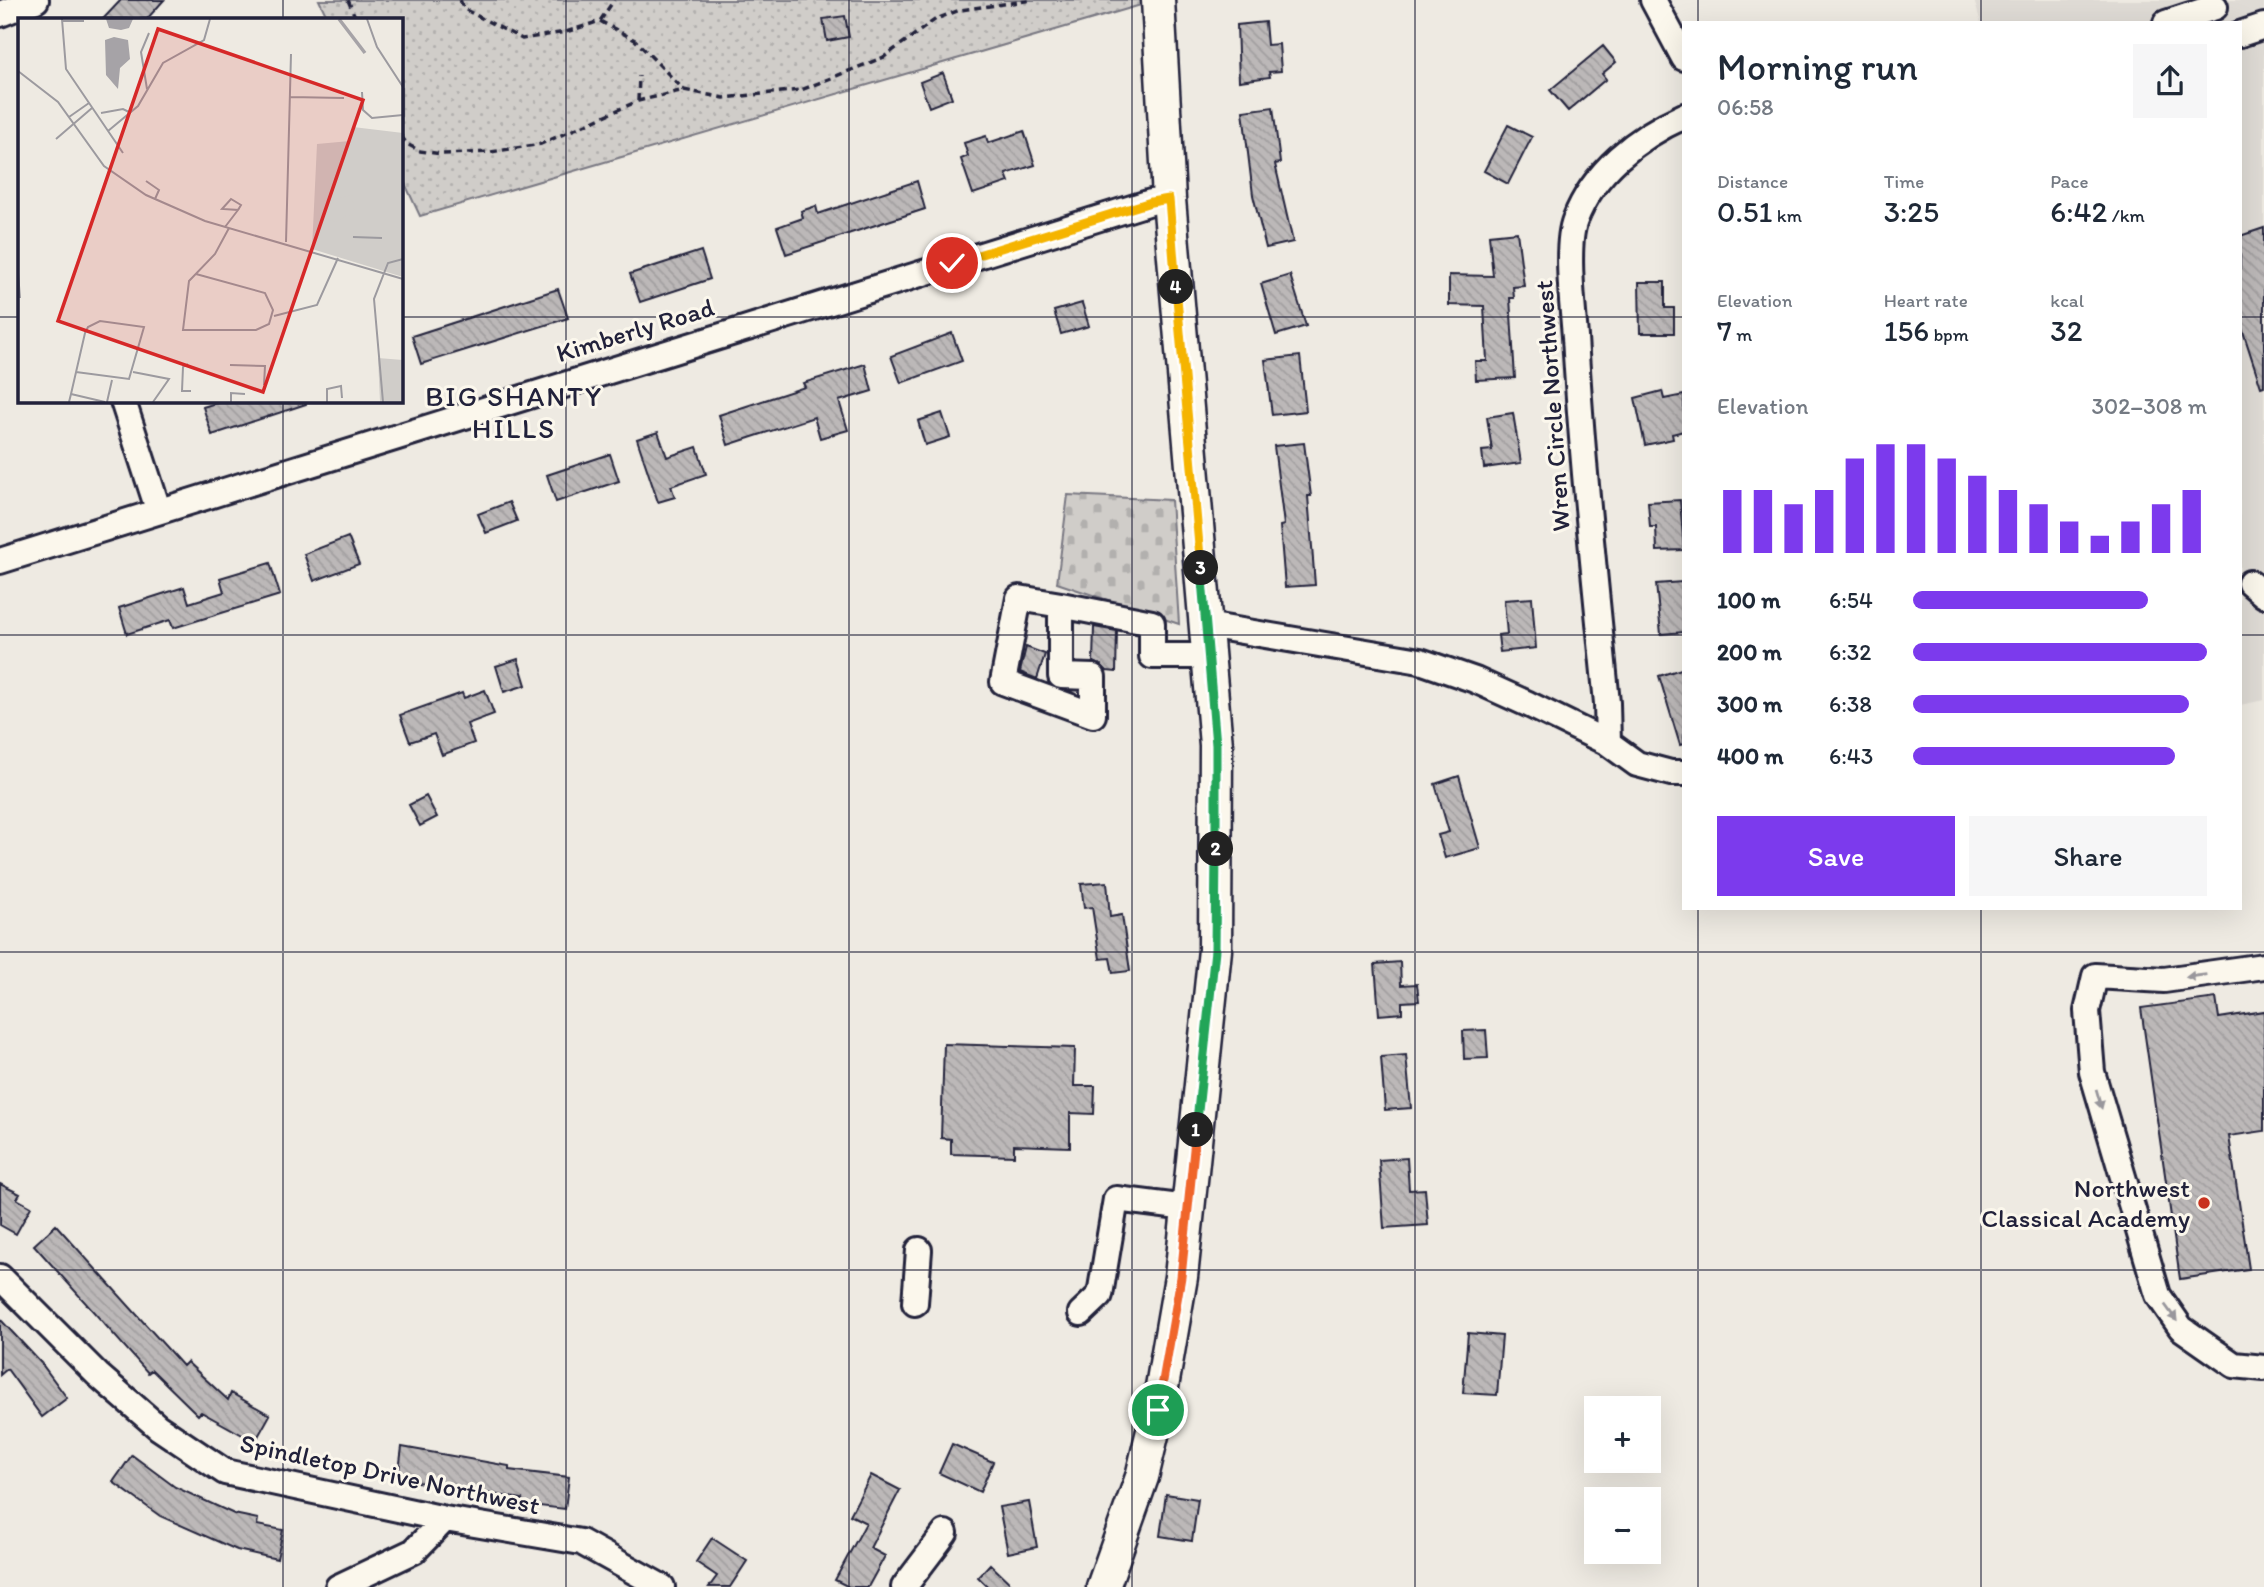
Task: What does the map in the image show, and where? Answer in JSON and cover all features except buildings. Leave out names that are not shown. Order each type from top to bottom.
[{"type":"main road","points":[[1103,1587],[1130,1516],[1158,1410],[1181,1277],[1215,950],[1217,795],[1208,641],[1169,199],[1158,0]]},
{"type":"street","points":[[0,15],[36,0]]},
{"type":"street","points":[[1653,0],[1682,54]]},
{"type":"street","points":[[2172,21],[2215,7]]},
{"type":"street","points":[[2242,33],[2264,26]]},
{"type":"street","name":"Wren Circle Northwest","points":[[1608,743],[1607,703],[1577,380],[1571,276],[1573,222],[1594,182],[1628,149],[1682,117]]},
{"type":"street","name":"Kimberly Road","points":[[0,561],[158,509],[1138,206],[1169,199]]},
{"type":"street","points":[[123,402],[158,509]]},
{"type":"street","points":[[1061,605],[1061,676],[1093,677],[1093,715],[1003,682],[1019,598],[1061,605],[1152,624],[1152,656],[1208,641],[1420,661],[1475,680],[1608,743],[1637,764],[1682,773]]},
{"type":"street","points":[[2264,966],[2164,980],[2095,975],[2087,1011],[2092,1072],[2158,1295],[2181,1328],[2234,1365],[2264,1368]]},
{"type":"street","points":[[1082,1313],[1100,1295],[1116,1199],[1187,1208]]},
{"type":"street","points":[[915,1303],[919,1250]]},
{"type":"street","name":"Spindletop Drive Northwest","points":[[0,1277],[98,1375],[158,1427],[225,1472],[445,1520],[582,1542],[652,1584]]},
{"type":"street","points":[[338,1587],[414,1551],[445,1520]]},
{"type":"street","points":[[904,1587],[945,1533]]},
{"type":"path","points":[[348,0],[356,18]]},
{"type":"path","points":[[460,0],[464,9],[522,39],[566,32],[600,21],[614,0]]},
{"type":"path","points":[[402,137],[407,144],[420,150],[441,154],[516,148],[561,137],[638,101],[684,90],[724,98],[801,90],[884,57],[936,19],[960,10],[1033,0]]},
{"type":"path","points":[[600,21],[635,40],[684,90]]},
{"type":"path","points":[[638,101],[639,76]]},
{"type":"shaded area","points":[[1974,0],[2264,0],[2264,700],[2242,705],[2242,21],[1980,21]]},
{"type":"green space","points":[[319,0],[1158,0],[420,216],[402,177],[402,18],[328,18]]},
{"type":"green space","points":[[1068,495],[1171,500],[1179,624],[1057,583]]},
{"type":"place","name":"Northwest Classical Academy","points":[[2204,1203]]},
{"type":"district","name":"BIG SHANTY HILLS","points":[[514,412]]},
{"type":"route","points":[[952,263],[1151,202],[1169,199],[1209,656],[1216,745],[1217,808],[1215,950],[1208,1032],[1181,1277],[1158,1410]]}]
